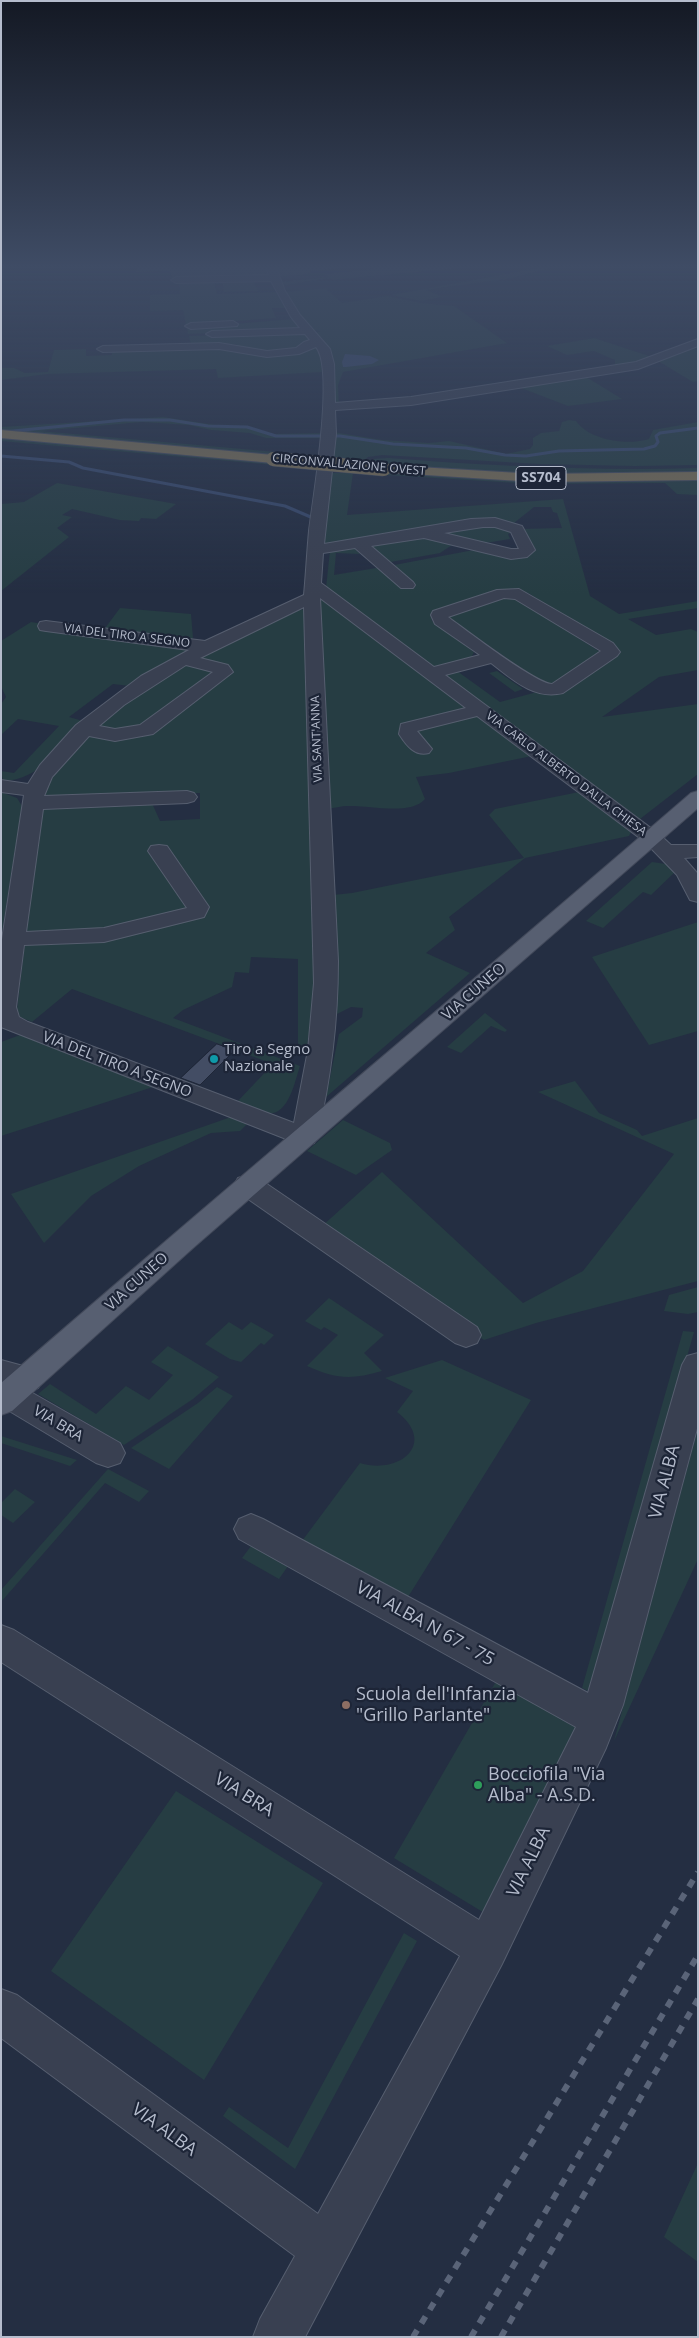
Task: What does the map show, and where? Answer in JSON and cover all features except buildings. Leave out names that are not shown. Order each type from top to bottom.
[{"type":"highway","name":"CIRCONVALLAZIONE OVEST","points":[[1,434],[384,469],[536,478],[698,476]]},
{"type":"main road","name":"VIA CUNEO","points":[[10,1387],[304,1137],[659,845],[698,797]]},
{"type":"street","name":"VIA SANT'ANNA","points":[[304,1137],[318,1072],[323,1037],[326,981],[312,591],[328,435],[328,376]]},
{"type":"street","points":[[329,407],[410,401],[568,376]]},
{"type":"street","points":[[315,550],[483,523],[501,523],[518,530],[527,551],[520,554],[511,554],[424,533]]},
{"type":"street","points":[[358,544],[407,585]]},
{"type":"street","name":"VIA DEL TIRO A SEGNO","points":[[304,1137],[13,1024],[6,1016],[4,1007],[9,943],[34,797],[44,774],[83,729],[138,685],[312,591]]},
{"type":"street","name":"VIA CARLO ALBERTO DALLA CHIESA","points":[[312,591],[431,673],[659,845]]},
{"type":"street","points":[[431,673],[494,657],[540,689],[550,691],[557,689],[612,652],[607,647],[519,594],[503,594],[439,615],[441,620],[494,657]]},
{"type":"street","name":"VIA DEL TIRO A SEGNO","points":[[46,626],[209,646]]},
{"type":"street","name":"VIA DEL TIRO A SEGNO","points":[[83,729],[115,735],[148,729],[224,672],[222,669],[183,659]]},
{"type":"street","name":"VIA CARLO ALBERTO DALLA CHIESA","points":[[422,749],[408,734],[408,728],[480,710]]},
{"type":"street","points":[[1,786],[34,797],[187,797]]},
{"type":"street","points":[[659,845],[698,851]]},
{"type":"street","points":[[659,845],[686,872],[698,894]]},
{"type":"street","points":[[9,943],[104,935],[196,912],[198,906],[159,851]]},
{"type":"street","points":[[248,1185],[466,1335]]},
{"type":"street","name":"VIA ALBA","points":[[278,2337],[487,1948],[598,1719],[698,1365]]},
{"type":"street","name":"VIA BRA","points":[[10,1387],[108,1453]]},
{"type":"street","name":"VIA ALBA N 67 - 75","points":[[251,1529],[598,1719]]},
{"type":"street","name":"VIA BRA","points":[[1,1642],[487,1948]]},
{"type":"street","name":"VIA ALBA","points":[[1,2011],[326,2249]]},
{"type":"green space","points":[[1,376],[31,376],[1,380]]},
{"type":"green space","points":[[218,376],[251,376],[218,378]]},
{"type":"green space","points":[[326,376],[341,376],[338,385],[339,406],[334,405]]},
{"type":"green space","points":[[585,376],[622,399],[568,406],[516,386]]},
{"type":"green space","points":[[683,376],[698,376],[698,381],[693,382]]},
{"type":"green space","points":[[163,417],[215,425],[250,427],[272,434],[324,433],[324,438],[266,438],[250,433],[211,430],[189,425],[142,422],[40,431],[321,456],[321,460],[1,431],[1,427]]},
{"type":"green space","points":[[576,421],[582,428],[599,437],[630,442],[649,439],[653,430],[698,422],[698,465],[540,464],[382,455],[368,457],[361,463],[331,460],[333,432],[382,440],[429,443],[449,441],[506,454],[530,449],[533,445],[533,438],[541,433],[559,431],[562,422]]},
{"type":"green space","points":[[1,438],[321,466],[320,469],[1,441]]},
{"type":"green space","points":[[388,458],[543,467],[620,469],[698,468],[698,473],[514,473],[369,464],[374,459]]},
{"type":"green space","points":[[364,470],[447,476],[572,481],[698,479],[698,495],[677,494],[665,483],[534,484],[353,473]]},
{"type":"green space","points":[[330,473],[353,473],[347,515],[563,499],[590,596],[619,614],[698,601],[698,608],[628,619],[656,635],[691,629],[698,632],[698,670],[659,677],[602,717],[698,704],[698,774],[640,819],[443,674],[457,671],[500,702],[537,692],[553,694],[568,689],[619,655],[620,652],[616,646],[528,593],[513,589],[503,590],[431,614],[432,621],[474,652],[471,658],[434,668],[326,588],[330,551],[353,547],[360,554],[336,553],[334,575],[382,567],[409,589],[415,587],[389,566],[479,549],[518,556],[522,529],[562,528],[557,513],[553,512],[551,507],[534,507],[514,523],[502,521],[337,544],[321,543]]},
{"type":"green space","points":[[57,483],[176,504],[156,519],[141,518],[139,521],[120,520],[72,509],[62,515],[72,517],[57,528],[69,537],[1,591],[1,504],[24,502]]},
{"type":"green space","points":[[492,525],[514,532],[508,534],[510,539],[479,544],[440,532]]},
{"type":"green space","points":[[424,536],[455,543],[440,553],[385,563],[364,545]]},
{"type":"green space","points":[[504,598],[516,598],[600,652],[552,684],[541,682],[449,618],[450,615]]},
{"type":"green space","points":[[319,599],[324,599],[470,710],[412,732],[475,713],[532,756],[449,773],[416,777],[425,799],[410,807],[389,809],[348,806],[328,809]]},
{"type":"green space","points":[[120,608],[191,614],[193,638],[189,642],[103,631]]},
{"type":"green space","points":[[299,609],[305,610],[315,975],[313,1013],[305,1055],[298,1052],[298,959],[251,957],[249,973],[235,972],[232,987],[183,1010],[173,1018],[300,1066],[293,1089],[285,1104],[274,1113],[266,1113],[237,1102],[273,1064],[72,989],[32,1022],[20,1017],[17,1009],[25,943],[92,941],[191,907],[109,930],[26,934],[43,806],[151,801],[160,821],[200,819],[200,793],[43,799],[49,780],[67,755],[88,732],[122,736],[229,672],[191,659]]},
{"type":"green space","points":[[31,622],[199,647],[130,686],[113,684],[69,717],[83,721],[57,751],[39,768],[28,775],[3,781],[1,771],[14,773],[59,726],[18,719],[1,735],[1,704],[6,697],[1,686],[1,641]]},
{"type":"green space","points":[[186,661],[218,669],[138,730],[91,728],[110,713]]},
{"type":"green space","points":[[497,671],[523,689],[515,692],[489,673]]},
{"type":"green space","points":[[1,792],[17,798],[22,806],[2,932]]},
{"type":"green space","points":[[579,792],[631,832],[629,836],[525,858],[449,917],[455,930],[426,953],[470,973],[326,1097],[339,1034],[362,1017],[363,1008],[351,1007],[335,1015],[333,895],[352,893],[524,858],[489,815],[495,809]]},
{"type":"green space","points":[[652,862],[666,864],[675,872],[651,895],[643,892],[603,928],[586,921]]},
{"type":"green space","points":[[698,922],[698,1031],[649,1045],[592,957]]},
{"type":"green space","points":[[485,1013],[507,1030],[505,1032],[491,1026],[461,1053],[447,1047]]},
{"type":"green space","points":[[20,1035],[153,1087],[1,1136],[1,1042]]},
{"type":"green space","points":[[575,1081],[599,1113],[637,1130],[642,1136],[698,1118],[698,1281],[536,1323],[484,1340],[321,1227],[382,1172],[523,1303],[583,1271],[674,1154],[538,1092]]},
{"type":"green space","points":[[231,1117],[247,1124],[240,1131],[211,1133],[139,1166],[91,1196],[44,1243],[11,1194]]},
{"type":"green space","points":[[343,1120],[390,1143],[392,1150],[356,1175],[307,1151]]},
{"type":"green space","points":[[698,1287],[698,1312],[688,1314],[664,1311],[669,1295]]},
{"type":"green space","points":[[329,1298],[384,1335],[364,1353],[382,1371],[361,1376],[344,1377],[327,1374],[307,1366],[338,1335],[324,1327],[321,1330],[305,1321]]},
{"type":"green space","points":[[229,1322],[242,1330],[251,1322],[274,1335],[264,1345],[261,1343],[241,1362],[230,1359],[205,1344]]},
{"type":"green space","points":[[683,1331],[694,1332],[592,1693],[582,1688]]},
{"type":"green space","points":[[168,1346],[219,1377],[193,1399],[124,1445],[38,1394],[50,1384],[96,1414],[126,1386],[149,1400],[173,1375],[151,1362]]},
{"type":"green space","points":[[442,1360],[531,1400],[408,1597],[302,1541],[360,1463],[374,1466],[388,1465],[400,1461],[414,1445],[414,1435],[409,1424],[397,1412],[413,1391],[385,1378]]},
{"type":"green space","points":[[217,1387],[233,1396],[169,1469],[131,1448],[198,1403]]},
{"type":"green space","points":[[698,1428],[698,1559],[614,1741]]},
{"type":"green space","points":[[1,1436],[77,1460],[70,1466],[1,1443]]},
{"type":"green space","points":[[108,1469],[149,1491],[139,1502],[105,1483],[1,1602],[1,1590]]},
{"type":"green space","points":[[15,1489],[35,1502],[13,1523],[1,1515],[1,1503]]},
{"type":"green space","points":[[251,1546],[288,1566],[279,1579],[242,1558]]},
{"type":"green space","points":[[498,1678],[580,1724],[486,1914],[394,1858]]},
{"type":"green space","points":[[176,1791],[323,1883],[204,2080],[51,1971]]},
{"type":"green space","points":[[404,1933],[417,1941],[295,2169],[223,2116],[229,2107],[288,2148]]},
{"type":"green space","points":[[698,2163],[698,2262],[664,2237]]},
{"type":"waterway","points":[[3,432],[124,420],[170,420],[208,426],[247,427],[276,436],[340,436],[393,444],[466,448],[505,455],[526,456],[559,451],[644,449],[655,446],[658,442],[656,436],[660,433],[698,428]]},
{"type":"waterway","points":[[1,456],[69,462],[83,468],[285,506],[313,518]]},
{"type":"railway","points":[[413,2337],[698,1872]]},
{"type":"railway","points":[[471,2337],[698,1955]]},
{"type":"railway","points":[[501,2337],[698,1999]]},
{"type":"place","name":"Tiro a Segno Nazionale","points":[[214,1059]]},
{"type":"place","name":"Scuola dell'Infanzia \"Grillo Parlante\"","points":[[346,1705]]},
{"type":"place","name":"Bocciofila \"Via Alba\" - A.S.D.","points":[[478,1785]]}]
